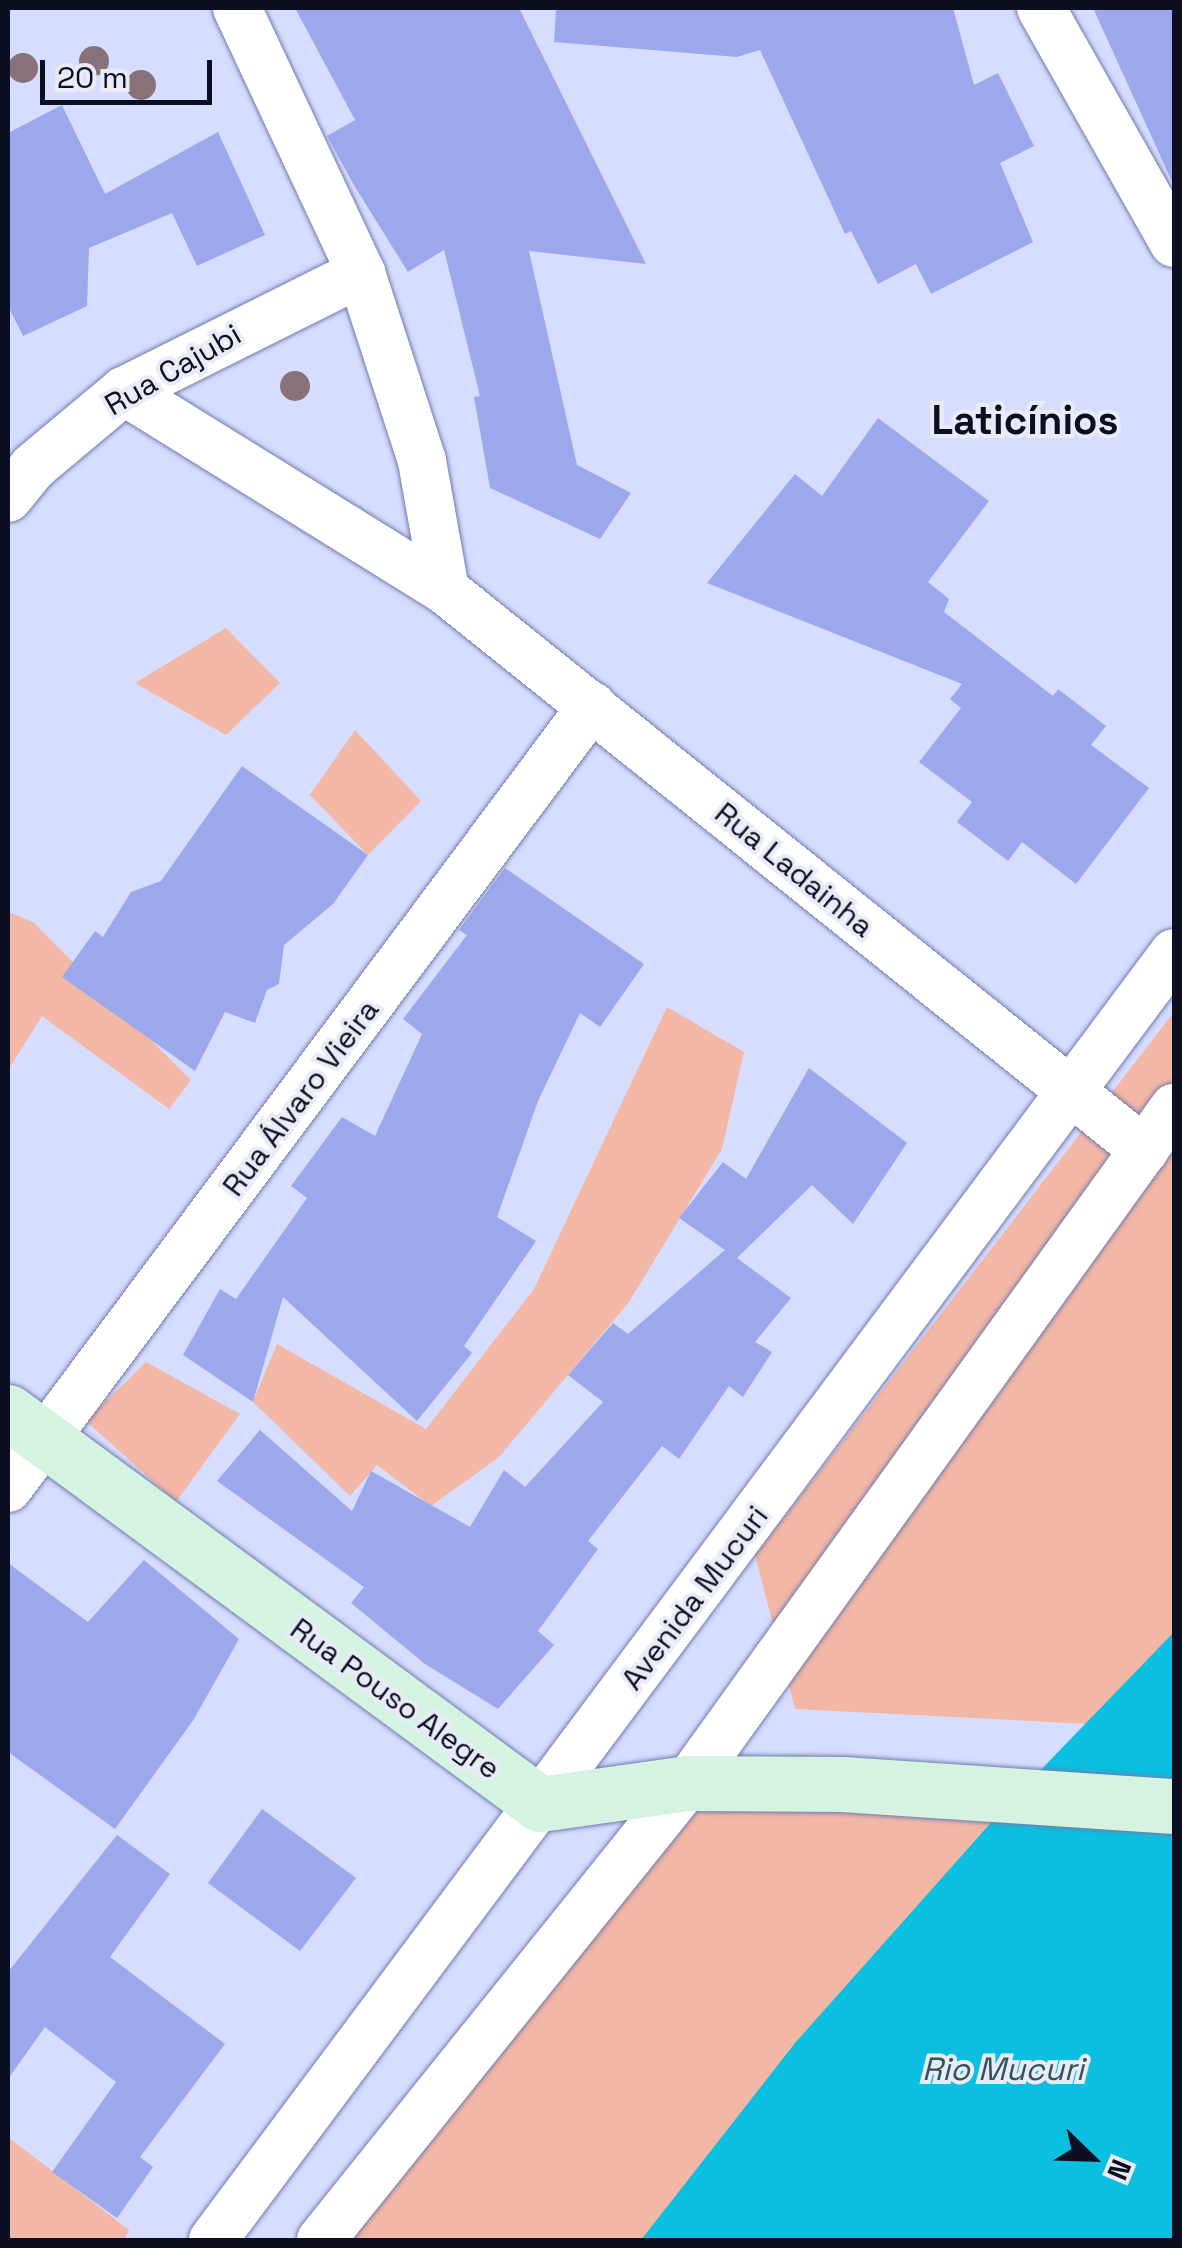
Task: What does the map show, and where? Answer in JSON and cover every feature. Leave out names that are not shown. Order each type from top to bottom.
[{"type":"main road","name":"Rua Pouso Alegre","points":[[27,1426],[540,1804]]},
{"type":"main road","points":[[540,1804],[688,1783],[842,1784],[1174,1806]]},
{"type":"street","points":[[237,8],[360,273],[422,461],[445,590]]},
{"type":"street","points":[[1041,8],[1174,243]]},
{"type":"street","name":"Rua Cajubi","points":[[8,498],[33,466],[124,391],[360,273]]},
{"type":"street","name":"Rua Ladainha","points":[[124,391],[445,590],[1144,1150]]},
{"type":"street","name":"Rua Álvaro Vieira","points":[[8,1488],[27,1426],[592,706]]},
{"type":"street","name":"Avenida Mucuri","points":[[213,2240],[1072,1096],[1174,952]]},
{"type":"street","points":[[320,2240],[688,1783],[1174,1108]]},
{"type":"shaded area","points":[[226,628],[280,683],[226,735],[135,683]]},
{"type":"shaded area","points":[[355,730],[421,801],[368,855],[310,795]]},
{"type":"shaded area","points":[[8,912],[33,922],[191,1080],[169,1109],[42,1016],[8,1070]]},
{"type":"shaded area","points":[[667,1007],[744,1052],[722,1149],[629,1302],[499,1457],[431,1506],[377,1465],[350,1496],[253,1402],[277,1344],[426,1429],[534,1289]]},
{"type":"shaded area","points":[[1174,1012],[1174,1632],[1090,1724],[795,1709],[755,1555]]},
{"type":"shaded area","points":[[146,1362],[240,1414],[176,1502],[86,1421]]},
{"type":"shaded area","points":[[692,1793],[1004,1808],[647,2240],[333,2240]]},
{"type":"shaded area","points":[[8,2137],[129,2230],[124,2240],[8,2240]]},
{"type":"water","name":"Rio Mucuri","points":[[1174,1632],[1174,2240],[641,2240],[795,2043],[1004,1808]]},
{"type":"building","points":[[295,8],[519,8],[646,264],[529,251],[577,465],[631,493],[600,539],[490,488],[474,397],[480,396],[444,250],[408,272],[355,187],[327,136],[355,120]]},
{"type":"building","points":[[556,8],[953,8],[974,85],[998,73],[1034,146],[1000,163],[1033,242],[931,294],[916,264],[878,284],[851,231],[845,234],[760,50],[737,57],[554,42]]},
{"type":"building","points":[[1093,8],[1174,8],[1174,186]]},
{"type":"building","points":[[62,105],[105,194],[218,132],[265,235],[197,266],[172,213],[89,248],[87,306],[23,336],[8,306],[8,133]]},
{"type":"building","points":[[878,418],[989,501],[928,582],[949,599],[944,612],[1053,696],[1058,689],[1106,726],[1091,745],[1149,788],[1076,884],[1022,842],[1008,861],[957,822],[972,802],[919,762],[961,708],[950,699],[962,684],[707,583],[795,474],[822,496]]},
{"type":"building","points":[[242,766],[368,855],[333,904],[284,945],[279,984],[267,990],[255,1023],[225,1012],[195,1071],[62,977],[95,931],[103,937],[131,892],[161,881]]},
{"type":"building","points":[[505,868],[644,964],[600,1027],[580,1013],[538,1101],[497,1217],[536,1241],[464,1346],[472,1353],[417,1421],[283,1297],[253,1402],[183,1355],[220,1289],[236,1299],[307,1198],[291,1186],[342,1117],[375,1136],[422,1034],[403,1019],[467,935],[459,930]]},
{"type":"building","points":[[809,1068],[907,1143],[853,1224],[812,1185],[737,1258],[791,1298],[755,1342],[772,1352],[743,1397],[729,1386],[679,1459],[662,1446],[588,1541],[598,1549],[538,1631],[554,1645],[498,1709],[425,1664],[351,1603],[364,1587],[217,1481],[260,1430],[352,1511],[371,1471],[470,1527],[504,1470],[525,1487],[603,1402],[568,1375],[613,1323],[628,1334],[725,1250],[679,1218],[723,1162],[746,1179]]},
{"type":"building","points":[[144,1560],[239,1639],[194,1719],[115,1829],[8,1752],[8,1563],[88,1622]]},
{"type":"building","points":[[262,1809],[356,1878],[300,1951],[208,1883]]},
{"type":"building","points":[[117,1835],[170,1874],[110,1957],[225,2044],[140,2157],[153,2167],[117,2218],[52,2172],[116,2082],[45,2027],[8,2079],[8,1972]]},
{"type":"district","name":"Laticínios","points":[[1025,421]]}]
